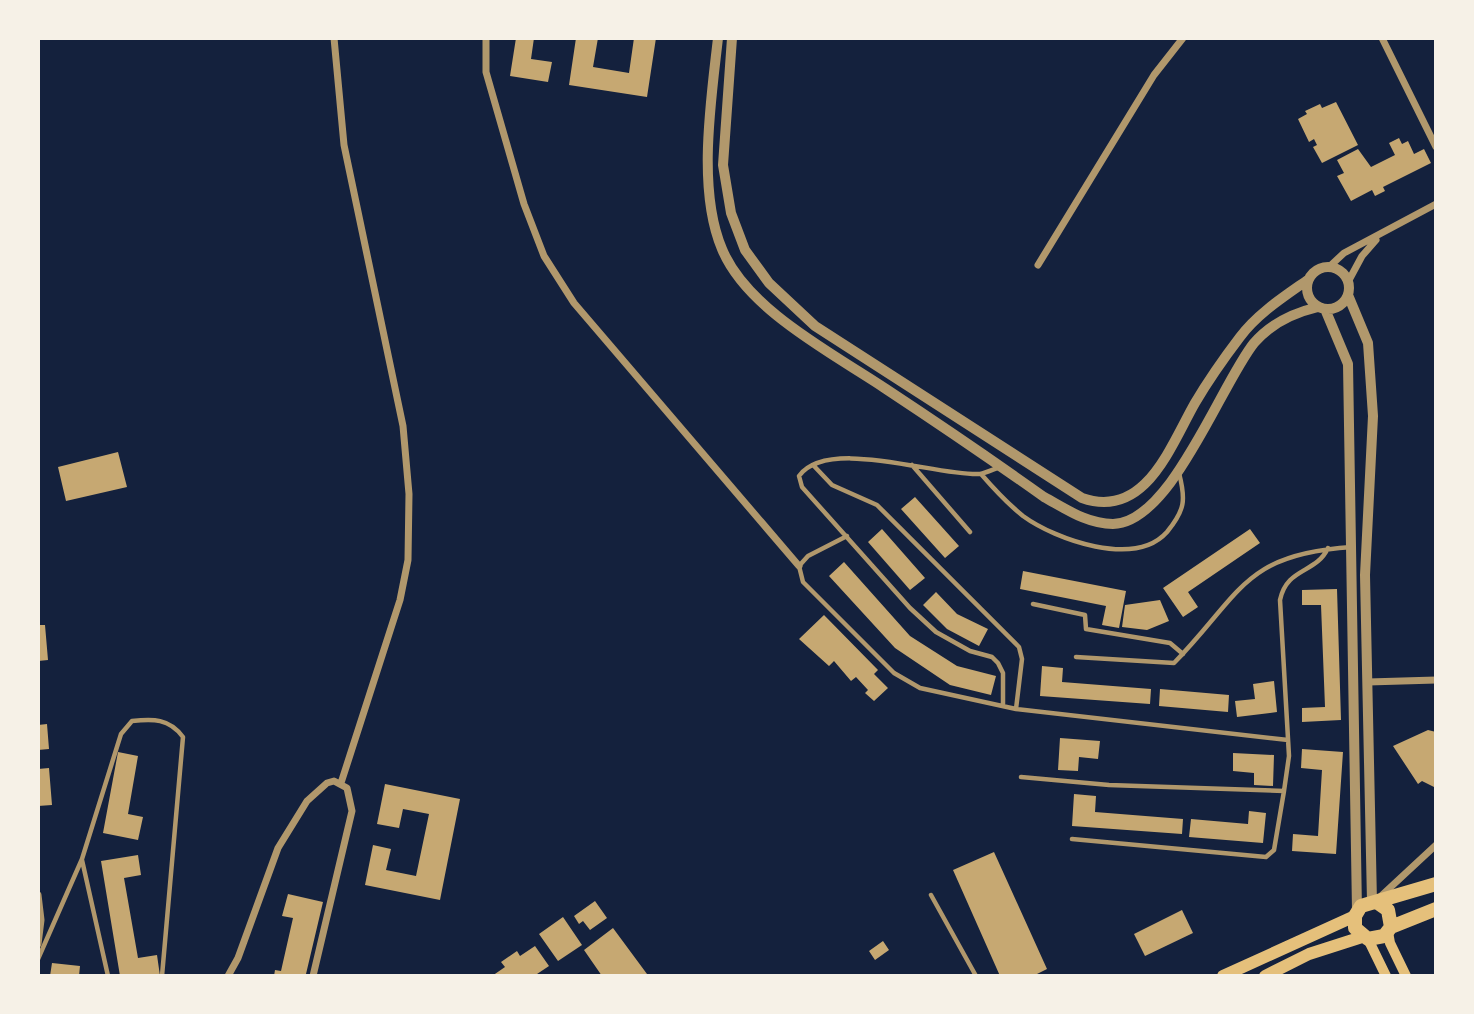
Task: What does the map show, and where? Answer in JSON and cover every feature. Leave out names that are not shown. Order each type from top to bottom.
[{"type":"highway","points":[[1436,884],[1375,902],[1356,913],[1355,928],[1365,938],[1379,939],[1390,929],[1436,909]]},
{"type":"highway","points":[[1375,902],[1388,909],[1390,929]]},
{"type":"main road","points":[[1223,975],[1356,913]]},
{"type":"main road","points":[[1390,929],[1406,975]]},
{"type":"main road","points":[[1265,975],[1309,954],[1365,938],[1386,975]]},
{"type":"street","points":[[334,38],[344,145],[403,426],[409,494],[408,560],[400,600],[341,783]]},
{"type":"street","points":[[485,38],[486,72],[524,204],[544,256],[574,303],[799,566]]},
{"type":"street","points":[[718,38],[709,133],[710,200],[722,249],[738,275],[794,328],[1079,517],[1116,524],[1137,517],[1171,484],[1255,342],[1287,317],[1339,306],[1348,295]]},
{"type":"street","points":[[732,38],[723,165],[731,213],[745,250],[769,283],[815,326],[1082,498],[1094,502],[1112,502],[1139,491],[1153,476],[1196,401],[1241,335],[1263,313],[1317,270],[1329,267],[1344,254],[1436,204]]},
{"type":"street","points":[[1038,265],[1154,75],[1183,38]]},
{"type":"street","points":[[1382,38],[1436,147]]},
{"type":"street","points":[[1375,902],[1365,575],[1373,416],[1368,343],[1348,295],[1348,282],[1362,256],[1382,234]]},
{"type":"street","points":[[1329,267],[1339,270],[1348,282]]},
{"type":"street","points":[[1309,279],[1309,298],[1321,308],[1348,364],[1353,547],[1356,913]]},
{"type":"street","points":[[1368,681],[1436,680]]},
{"type":"street","points":[[228,975],[238,958],[278,848],[307,801],[327,783],[341,783]]},
{"type":"street","points":[[313,975],[352,811],[352,799],[341,783]]},
{"type":"street","points":[[1375,902],[1436,845]]},
{"type":"street","points":[[38,895],[41,920],[38,944]]},
{"type":"lane","points":[[1001,466],[981,474],[879,459],[843,459],[814,466],[799,476],[802,487],[910,608],[936,632],[970,651],[992,657],[998,663],[1003,673],[1003,706]]},
{"type":"lane","points":[[912,464],[970,533]]},
{"type":"lane","points":[[814,466],[832,485],[877,505],[1019,647],[1023,659],[1016,709]]},
{"type":"lane","points":[[981,474],[1024,516],[1040,526],[1082,544],[1121,549],[1144,547],[1163,536],[1177,520],[1185,498],[1178,471]]},
{"type":"lane","points":[[847,536],[808,556],[799,566],[803,582],[816,598],[894,673],[920,688],[1016,709],[1288,740]]},
{"type":"lane","points":[[1076,657],[1174,663],[1233,595],[1259,570],[1283,557],[1328,548],[1353,547]]},
{"type":"lane","points":[[1072,839],[1266,857],[1274,850],[1284,791],[1288,740],[1280,600],[1282,589],[1290,579],[1315,565],[1328,548]]},
{"type":"lane","points":[[1033,604],[1085,615],[1086,629],[1170,643],[1183,654]]},
{"type":"lane","points":[[38,959],[82,859],[121,734],[132,722],[156,719],[175,726],[183,737],[162,975]]},
{"type":"lane","points":[[1021,777],[1109,785],[1284,791]]},
{"type":"lane","points":[[82,859],[108,975]]},
{"type":"lane","points":[[931,895],[976,975]]},
{"type":"building","points":[[516,38],[534,38],[531,59],[552,62],[548,82],[510,76]]},
{"type":"building","points":[[576,38],[598,38],[593,67],[629,73],[634,38],[656,38],[647,97],[569,85]]},
{"type":"building","points":[[1336,102],[1358,145],[1322,163],[1313,147],[1317,145],[1314,139],[1309,142],[1298,119],[1307,114],[1305,111],[1320,104],[1322,108]]},
{"type":"building","points":[[1399,138],[1402,144],[1408,141],[1414,154],[1424,149],[1431,163],[1383,187],[1385,191],[1375,196],[1372,190],[1351,201],[1337,176],[1344,173],[1337,160],[1358,149],[1371,167],[1395,155],[1389,143]]},
{"type":"building","points":[[118,452],[127,487],[66,501],[58,467]]},
{"type":"building","points":[[915,497],[959,546],[945,558],[901,509]]},
{"type":"building","points":[[882,529],[925,578],[910,590],[868,542]]},
{"type":"building","points":[[1250,529],[1260,543],[1188,592],[1198,607],[1183,617],[1163,588]]},
{"type":"building","points":[[844,562],[910,636],[957,666],[996,676],[991,695],[950,685],[895,648],[829,576]]},
{"type":"building","points":[[1023,571],[1126,591],[1119,628],[1102,625],[1106,606],[1020,589]]},
{"type":"building","points":[[1337,589],[1341,720],[1302,722],[1302,708],[1325,707],[1321,605],[1302,605],[1302,590]]},
{"type":"building","points":[[936,592],[957,614],[988,629],[979,646],[947,629],[923,605]]},
{"type":"building","points":[[1160,600],[1169,621],[1147,630],[1122,627],[1125,605]]},
{"type":"building","points":[[824,615],[878,670],[874,674],[888,688],[874,701],[865,693],[868,690],[856,677],[851,681],[834,661],[829,666],[799,639]]},
{"type":"building","points":[[38,625],[45,625],[48,660],[38,661]]},
{"type":"building","points":[[1042,666],[1063,668],[1062,682],[1151,689],[1150,704],[1040,696]]},
{"type":"building","points":[[1274,681],[1277,712],[1237,717],[1235,701],[1255,699],[1253,684]]},
{"type":"building","points":[[1160,689],[1229,695],[1228,712],[1159,706]]},
{"type":"building","points":[[47,724],[49,749],[38,750],[38,725]]},
{"type":"building","points":[[1428,730],[1436,732],[1436,788],[1422,781],[1418,784],[1393,746]]},
{"type":"building","points":[[1060,738],[1100,741],[1098,759],[1079,757],[1078,771],[1058,770]]},
{"type":"building","points":[[1302,749],[1343,752],[1336,854],[1292,851],[1293,834],[1318,836],[1322,770],[1301,768]]},
{"type":"building","points":[[118,752],[138,756],[128,814],[143,817],[138,840],[103,833]]},
{"type":"building","points":[[1233,753],[1274,755],[1273,786],[1254,785],[1254,773],[1233,771]]},
{"type":"building","points":[[49,768],[52,805],[38,806],[38,769]]},
{"type":"building","points":[[385,784],[460,799],[440,900],[365,885],[373,845],[391,849],[386,870],[416,876],[429,814],[403,809],[399,828],[377,824]]},
{"type":"building","points":[[1074,794],[1096,796],[1095,812],[1183,819],[1182,834],[1072,826]]},
{"type":"building","points":[[1249,811],[1266,813],[1263,843],[1189,837],[1191,819],[1248,824]]},
{"type":"building","points":[[994,852],[1047,969],[1033,976],[1000,976],[953,870]]},
{"type":"building","points":[[138,855],[141,875],[124,878],[138,958],[157,955],[160,976],[120,976],[101,861]]},
{"type":"building","points":[[288,894],[323,902],[306,974],[274,976],[275,970],[281,971],[293,918],[282,916]]},
{"type":"building","points":[[595,901],[607,918],[590,930],[583,921],[579,924],[574,916]]},
{"type":"building","points":[[1182,910],[1193,933],[1145,956],[1134,934]]},
{"type":"building","points":[[563,917],[582,945],[558,961],[539,934]]},
{"type":"building","points":[[613,928],[647,974],[645,976],[602,976],[584,950]]},
{"type":"building","points":[[883,941],[889,950],[875,960],[869,951]]},
{"type":"building","points":[[535,946],[549,966],[534,976],[492,976],[505,967],[501,962],[517,951],[520,956]]},
{"type":"building","points":[[52,963],[80,966],[79,976],[50,976]]}]
